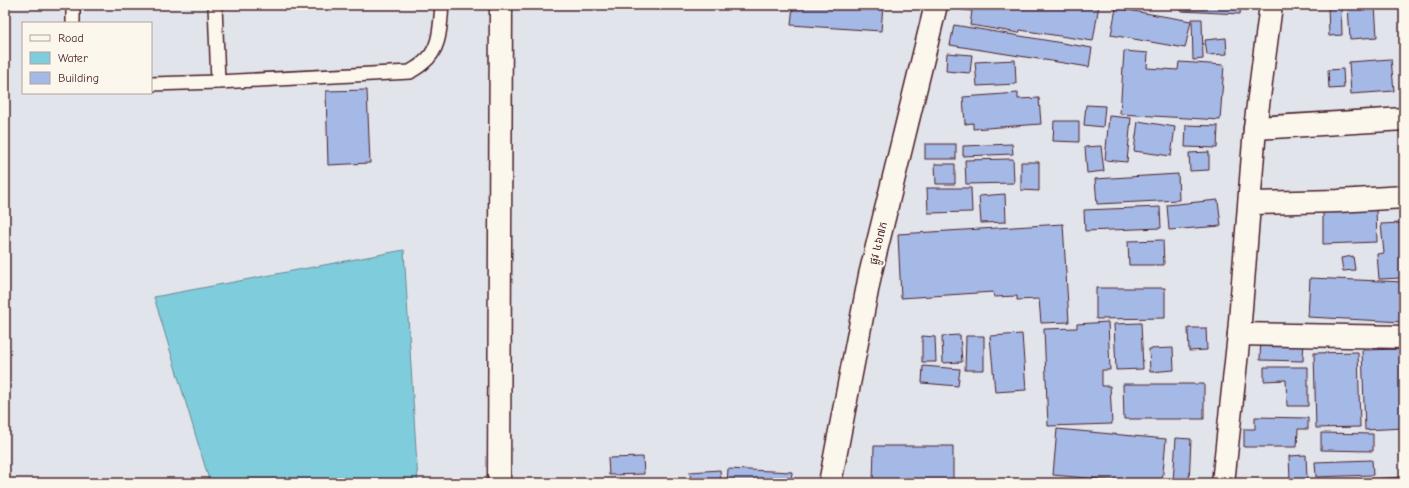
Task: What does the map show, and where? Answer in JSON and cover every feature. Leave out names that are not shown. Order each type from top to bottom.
[{"type":"street","points":[[499,483],[501,5]]},
{"type":"street","name":"ផ្លូវ ៤៦៧ក","points":[[830,483],[870,275],[936,5]]},
{"type":"street","points":[[1222,483],[1239,334],[1255,128],[1271,5]]},
{"type":"street","points":[[1255,128],[1404,119]]},
{"type":"street","points":[[1250,203],[1338,201],[1404,197]]},
{"type":"street","points":[[1239,334],[1404,337]]},
{"type":"lane","points":[[73,5],[73,22]]},
{"type":"lane","points":[[215,5],[218,82]]},
{"type":"lane","points":[[152,84],[410,72],[425,63],[436,47],[440,30],[442,5]]},
{"type":"water","points":[[404,250],[418,483],[210,483],[154,297]]},
{"type":"building","points":[[532,5],[778,5],[778,6],[532,7]]},
{"type":"building","points":[[793,5],[883,5],[881,31],[791,25]]},
{"type":"building","points":[[962,5],[1099,5],[1093,41],[1020,30],[1019,33],[970,25],[972,11],[962,10]]},
{"type":"building","points":[[1182,5],[1241,5],[1240,14],[1181,11]]},
{"type":"building","points":[[1328,5],[1341,5],[1342,35],[1329,36]]},
{"type":"building","points":[[1348,5],[1375,5],[1377,37],[1350,39]]},
{"type":"building","points":[[1116,8],[1191,21],[1185,48],[1111,35]]},
{"type":"building","points":[[1192,19],[1202,19],[1203,59],[1193,60]]},
{"type":"building","points":[[954,25],[1092,48],[1089,67],[950,45]]},
{"type":"building","points":[[1226,38],[1227,54],[1207,55],[1205,40]]},
{"type":"building","points":[[1124,51],[1148,53],[1147,68],[1178,70],[1179,62],[1224,65],[1220,120],[1120,114]]},
{"type":"building","points":[[947,53],[972,55],[970,73],[946,71]]},
{"type":"building","points":[[1391,59],[1394,91],[1351,94],[1349,62]]},
{"type":"building","points":[[1015,60],[1016,84],[977,86],[975,62]]},
{"type":"building","points":[[1343,69],[1344,88],[1329,89],[1328,70]]},
{"type":"building","points":[[367,90],[370,163],[328,165],[326,91]]},
{"type":"building","points":[[1018,93],[1018,99],[1039,98],[1041,124],[973,129],[973,123],[965,124],[963,97]]},
{"type":"building","points":[[1086,105],[1105,106],[1103,127],[1084,125]]},
{"type":"building","points":[[1109,116],[1131,118],[1127,162],[1105,160]]},
{"type":"building","points":[[1054,121],[1079,121],[1079,142],[1053,141]]},
{"type":"building","points":[[1138,121],[1175,127],[1171,156],[1134,151]]},
{"type":"building","points":[[1186,125],[1218,126],[1217,148],[1185,147]]},
{"type":"building","points":[[925,144],[956,144],[956,159],[925,159]]},
{"type":"building","points":[[1012,144],[1013,154],[963,156],[963,146]]},
{"type":"building","points":[[1101,146],[1104,171],[1087,173],[1085,147]]},
{"type":"building","points":[[1209,152],[1209,170],[1190,171],[1189,153]]},
{"type":"building","points":[[1013,159],[1014,183],[966,184],[965,160]]},
{"type":"building","points":[[1021,162],[1039,162],[1039,191],[1021,190]]},
{"type":"building","points":[[935,164],[955,164],[955,184],[936,184]]},
{"type":"building","points":[[1178,174],[1179,200],[1097,204],[1095,179]]},
{"type":"building","points":[[927,188],[971,188],[972,212],[928,213]]},
{"type":"building","points":[[1005,194],[1006,222],[981,223],[979,196]]},
{"type":"building","points":[[1218,200],[1221,226],[1169,230],[1167,205]]},
{"type":"building","points":[[1160,207],[1161,228],[1085,231],[1084,210]]},
{"type":"building","points":[[1376,208],[1377,242],[1323,244],[1323,210]]},
{"type":"building","points":[[1401,223],[1404,278],[1379,279],[1377,254],[1384,253],[1381,224]]},
{"type":"building","points":[[1063,224],[1069,322],[1041,323],[1039,299],[1017,300],[1017,296],[994,297],[993,292],[901,298],[898,234]]},
{"type":"building","points":[[1163,240],[1164,265],[1129,265],[1128,241]]},
{"type":"building","points":[[1353,256],[1355,270],[1343,271],[1341,258]]},
{"type":"building","points":[[1310,278],[1404,282],[1403,322],[1308,317]]},
{"type":"building","points":[[1096,288],[1165,288],[1165,318],[1096,319]]},
{"type":"building","points":[[1108,322],[1110,370],[1102,370],[1102,386],[1110,386],[1112,424],[1048,426],[1044,329],[1077,328],[1077,324]]},
{"type":"building","points":[[1141,323],[1143,369],[1116,370],[1114,324]]},
{"type":"building","points":[[1188,328],[1206,328],[1207,350],[1189,351]]},
{"type":"building","points":[[1022,334],[1026,390],[995,392],[990,336]]},
{"type":"building","points":[[960,335],[962,362],[943,363],[942,336]]},
{"type":"building","points":[[1261,335],[1304,337],[1303,361],[1260,360]]},
{"type":"building","points":[[922,336],[935,337],[936,362],[922,362]]},
{"type":"building","points":[[966,336],[984,336],[984,370],[965,370]]},
{"type":"building","points":[[1173,348],[1174,370],[1150,372],[1149,349]]},
{"type":"building","points":[[1404,349],[1404,428],[1365,430],[1362,350]]},
{"type":"building","points":[[1358,352],[1360,427],[1316,428],[1314,353]]},
{"type":"building","points":[[923,366],[960,369],[958,386],[922,383]]},
{"type":"building","points":[[1264,367],[1308,367],[1308,406],[1287,406],[1286,380],[1264,381]]},
{"type":"building","points":[[1123,384],[1204,384],[1204,419],[1124,419]]},
{"type":"building","points":[[1255,417],[1308,418],[1308,429],[1298,429],[1297,447],[1244,447],[1244,429],[1255,429]]},
{"type":"building","points":[[1057,429],[1166,439],[1162,483],[1143,483],[1053,475]]},
{"type":"building","points":[[1321,433],[1373,434],[1373,451],[1321,450]]},
{"type":"building","points":[[1176,438],[1191,439],[1189,483],[1173,482]]},
{"type":"building","points":[[874,446],[953,446],[953,483],[873,483]]},
{"type":"building","points":[[1306,455],[1307,480],[1290,480],[1289,456]]},
{"type":"building","points":[[643,457],[644,474],[609,475],[608,458]]},
{"type":"building","points":[[1372,460],[1373,475],[1316,477],[1315,462]]},
{"type":"building","points":[[728,469],[792,472],[791,483],[727,483]]},
{"type":"building","points":[[720,470],[721,483],[691,483],[690,472]]},
{"type":"building","points":[[1404,477],[1404,483],[1321,482]]}]
